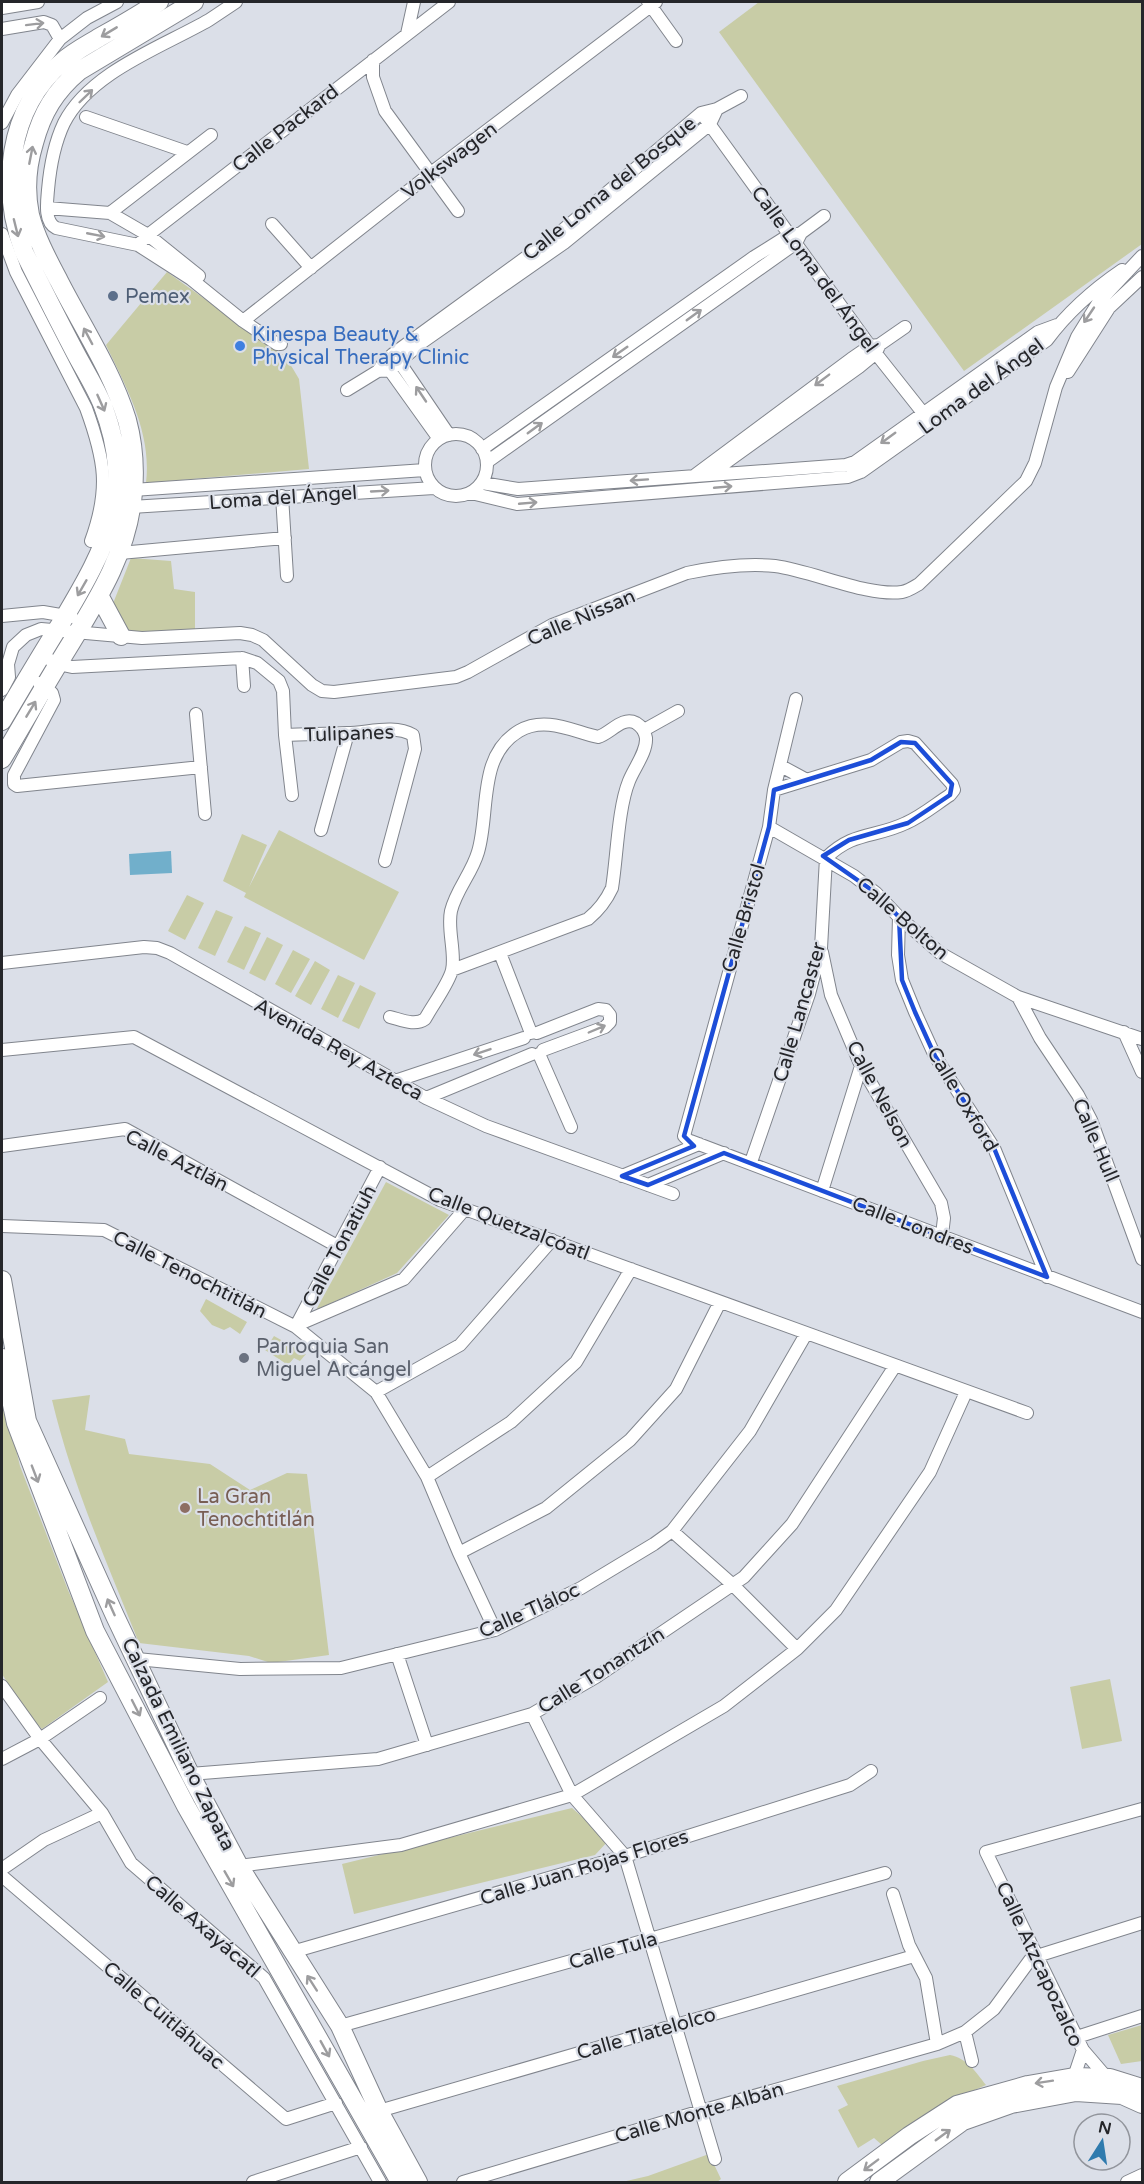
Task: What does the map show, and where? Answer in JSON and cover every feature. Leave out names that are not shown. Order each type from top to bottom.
[{"type":"main road","points":[[2,721],[85,584],[106,541],[116,501],[118,472],[113,438],[102,405],[14,228],[10,178],[13,154],[23,116],[44,82],[61,63],[159,2]]},
{"type":"main road","points":[[2,759],[100,597],[120,553],[127,530],[132,498],[133,453],[127,421],[113,384],[42,250],[30,214],[27,184],[30,157],[44,111],[67,81],[79,71],[194,2]]},
{"type":"main road","points":[[100,597],[114,635]]},
{"type":"main road","name":"Calzada Emiliano Zapata","points":[[2,1280],[27,1421],[115,1616],[190,1773],[239,1866],[340,2026],[379,2111],[418,2182]]},
{"type":"main road","name":"Calzada Emiliano Zapata","points":[[2,1358],[15,1423],[95,1631],[186,1806],[400,2182]]},
{"type":"main road","points":[[847,2182],[909,2136],[957,2105],[1028,2085],[1074,2077],[1107,2078],[1143,2088]]},
{"type":"main road","points":[[879,2182],[963,2121],[1011,2104],[1076,2092],[1122,2095],[1143,2104]]},
{"type":"street","points":[[2,8],[38,2]]},
{"type":"street","points":[[2,123],[17,95],[60,39],[87,18],[117,2]]},
{"type":"street","points":[[236,2],[210,19],[128,63],[102,81],[79,102],[65,122],[55,148],[46,208],[50,223],[56,228],[138,245],[191,279],[246,319]]},
{"type":"street","points":[[407,34],[414,2]]},
{"type":"street","name":"Calle Packard","points":[[138,245],[450,2]]},
{"type":"street","points":[[651,3],[676,41]]},
{"type":"street","name":"Volkswagen","points":[[246,319],[651,3]]},
{"type":"street","points":[[2,29],[44,22],[52,26],[60,39]]},
{"type":"street","points":[[373,60],[373,77],[385,111],[458,211]]},
{"type":"street","points":[[701,113],[717,109],[741,96]]},
{"type":"street","points":[[347,390],[421,343],[564,243],[710,124],[717,109]]},
{"type":"street","name":"Calle Loma del Ángel","points":[[701,113],[931,423]]},
{"type":"street","name":"Calle Loma del Bosque","points":[[389,364],[558,234],[701,113]]},
{"type":"street","points":[[86,117],[188,152]]},
{"type":"street","points":[[110,213],[212,135]]},
{"type":"street","points":[[46,208],[110,213],[148,235],[246,319]]},
{"type":"street","points":[[487,462],[824,216]]},
{"type":"street","points":[[273,224],[311,268]]},
{"type":"street","points":[[2,234],[16,272],[86,408],[94,430],[104,476],[103,499],[91,541]]},
{"type":"street","points":[[482,449],[754,257],[795,237]]},
{"type":"street","points":[[1059,324],[1106,281],[1142,256]]},
{"type":"street","points":[[1056,387],[1084,322],[1098,303],[1142,256]]},
{"type":"street","points":[[1056,387],[1109,308],[1143,277]]},
{"type":"street","name":"Loma del Ángel","points":[[482,483],[518,489],[833,467],[855,462],[1038,332],[1059,324]]},
{"type":"street","name":"Loma del Ángel","points":[[471,493],[517,504],[848,477],[861,472],[1047,340],[1059,324]]},
{"type":"street","points":[[683,490],[694,475],[905,327]]},
{"type":"street","points":[[697,489],[708,475],[875,348]]},
{"type":"street","points":[[389,364],[444,437]]},
{"type":"street","name":"Calle Nissan","points":[[81,626],[114,635],[142,638],[240,633],[252,635],[263,640],[312,685],[322,691],[334,692],[444,679],[468,672],[552,625],[687,573],[739,565],[772,566],[793,569],[877,591],[906,591],[919,584],[972,534],[1019,488],[1031,473],[1056,387]]},
{"type":"street","points":[[467,436],[475,440],[482,449],[487,462],[485,477],[471,493],[452,496],[434,488],[425,470],[427,453],[444,437],[467,436]]},
{"type":"street","points":[[745,449],[752,485]]},
{"type":"street","name":"Loma del Ángel","points":[[132,498],[156,488],[425,470]]},
{"type":"street","points":[[156,488],[157,505]]},
{"type":"street","name":"Loma del Ángel","points":[[132,498],[157,505],[434,488]]},
{"type":"street","points":[[282,496],[287,576]]},
{"type":"street","points":[[120,553],[285,538]]},
{"type":"street","points":[[2,616],[43,612],[61,622],[81,626]]},
{"type":"street","points":[[2,690],[9,677],[5,664],[14,647],[26,635],[61,622],[81,626]]},
{"type":"street","points":[[41,655],[58,664],[72,667],[243,658],[257,663],[279,681],[283,691],[285,735],[292,795]]},
{"type":"street","points":[[243,658],[244,686]]},
{"type":"street","points":[[28,677],[52,693],[52,705],[14,775],[14,784],[17,786],[201,767]]},
{"type":"street","name":"Calle Bristol","points":[[684,1136],[769,827],[774,790],[796,699]]},
{"type":"street","points":[[644,730],[678,711]]},
{"type":"street","points":[[196,714],[205,814]]},
{"type":"street","points":[[390,1017],[420,1023],[425,1019],[452,970],[451,912],[477,856],[482,838],[490,766],[497,752],[507,740],[520,730],[537,725],[554,725],[598,737],[621,723],[628,721],[637,723],[644,730],[645,746],[628,783],[623,802],[612,888],[607,900],[588,919],[452,970]]},
{"type":"street","name":"Tulipanes","points":[[285,735],[348,734],[396,730],[406,731],[412,735],[415,749],[385,861]]},
{"type":"street","points":[[321,830],[348,734]]},
{"type":"street","points":[[774,790],[872,760],[901,742],[908,741],[915,743],[952,784],[954,790],[950,795],[908,822],[849,840],[826,858]]},
{"type":"street","points":[[781,766],[805,779]]},
{"type":"street","name":"Calle Bolton","points":[[769,827],[854,876],[876,893],[939,953],[1018,997],[1143,1039]]},
{"type":"street","name":"Calle Lancaster","points":[[752,1162],[821,948],[826,858]]},
{"type":"street","name":"Calle Oxford","points":[[899,917],[898,955],[902,981],[935,1056],[994,1148],[1047,1276]]},
{"type":"street","name":"Avenida Rey Azteca","points":[[2,963],[144,947],[157,948],[426,1098],[486,1126],[673,1194]]},
{"type":"street","name":"Calle Nelson","points":[[821,948],[831,995],[861,1066],[941,1203],[945,1218],[942,1235]]},
{"type":"street","points":[[500,952],[531,1034],[544,1039],[545,1045],[538,1053]]},
{"type":"street","points":[[808,994],[831,995]]},
{"type":"street","name":"Calle Hull","points":[[1018,997],[1040,1038],[1078,1095],[1091,1120],[1143,1259]]},
{"type":"street","points":[[395,1081],[598,1009],[604,1009],[609,1013],[610,1022],[605,1027],[426,1098]]},
{"type":"street","points":[[1124,1032],[1143,1072]]},
{"type":"street","points":[[531,1034],[522,1044],[524,1050],[538,1053]]},
{"type":"street","name":"Calle Quetzalcóatl","points":[[2,1050],[134,1037],[440,1200],[1027,1413]]},
{"type":"street","points":[[538,1053],[571,1127]]},
{"type":"street","points":[[822,1191],[861,1066]]},
{"type":"street","name":"Calle Aztlán","points":[[2,1146],[125,1129],[339,1247]]},
{"type":"street","name":"Calle Londres","points":[[684,1136],[688,1140],[724,1154],[752,1162],[822,1191],[1143,1312]]},
{"type":"street","points":[[622,1176],[699,1144]]},
{"type":"street","points":[[648,1185],[724,1154]]},
{"type":"street","name":"Calle Tonatiuh","points":[[296,1326],[380,1167]]},
{"type":"street","name":"Calle Tonatiuh","points":[[296,1326],[404,1279],[465,1209]]},
{"type":"street","name":"Calle Tenochtitlán","points":[[2,1226],[104,1230],[296,1326],[376,1392],[427,1477],[495,1630]]},
{"type":"street","points":[[376,1392],[460,1345],[552,1240]]},
{"type":"street","points":[[427,1477],[511,1422],[576,1362],[631,1269]]},
{"type":"street","points":[[459,1553],[546,1508],[630,1440],[676,1389],[720,1302]]},
{"type":"street","name":"Calle Tláloc","points":[[137,1659],[240,1669],[341,1668],[495,1630],[581,1588],[672,1531],[750,1431],[806,1334]]},
{"type":"street","name":"Calle Tonantzín","points":[[190,1773],[378,1759],[532,1714],[596,1677],[744,1577],[792,1524],[895,1366]]},
{"type":"street","points":[[239,1866],[401,1845],[572,1795],[724,1706],[797,1650],[836,1610],[930,1472],[966,1392]]},
{"type":"street","points":[[672,1531],[733,1585],[797,1650]]},
{"type":"street","points":[[397,1654],[426,1745]]},
{"type":"street","name":"Calle Axayácatl","points":[[2,1686],[40,1739],[102,1813],[131,1863],[264,1978],[380,2182]]},
{"type":"street","points":[[2,1759],[40,1739],[100,1698]]},
{"type":"street","points":[[532,1714],[572,1795],[625,1856],[715,2159]]},
{"type":"street","name":"Calle Juan Rojas Flores","points":[[292,1952],[625,1856],[850,1785],[871,1770]]},
{"type":"street","name":"Calle Atzcapozalco","points":[[1074,2077],[1083,2050],[986,1852],[1143,1809]]},
{"type":"street","points":[[2,1869],[44,1840],[102,1813]]},
{"type":"street","name":"Calle Tula","points":[[340,2026],[885,1873]]},
{"type":"street","name":"Calle Cuitláhuac","points":[[2,1876],[286,2119],[336,2103]]},
{"type":"street","points":[[893,1894],[914,1956],[926,1978],[937,2044]]},
{"type":"street","points":[[1037,1956],[1143,1923]]},
{"type":"street","name":"Calle Tlatelolco","points":[[379,2111],[914,1956]]},
{"type":"street","name":"Calle Monte Albán","points":[[463,2182],[937,2044],[965,2032],[994,2009],[1030,1960],[1037,1956]]},
{"type":"street","points":[[1077,2037],[1143,2016]]},
{"type":"street","points":[[965,2032],[972,2061]]},
{"type":"street","points":[[1083,2050],[1107,2078]]},
{"type":"street","points":[[253,2182],[361,2147]]},
{"type":"street","points":[[1127,2182],[1143,2175]]},
{"type":"highlighted area","points":[[901,742],[915,743],[952,784],[950,795],[908,823],[849,840],[823,856],[876,893],[899,917],[902,980],[915,1012],[935,1056],[994,1148],[1047,1277],[724,1153],[648,1185],[622,1176],[694,1146],[684,1136],[769,827],[774,790],[871,760]]},
{"type":"green space","points":[[759,2],[1142,2],[1142,244],[964,371],[719,32]]},
{"type":"green space","points":[[167,272],[286,357],[299,379],[309,469],[146,483],[147,465],[142,429],[106,345]]},
{"type":"green space","points":[[131,558],[171,561],[174,589],[195,592],[195,632],[135,636],[117,625],[112,606]]},
{"type":"green space","points":[[279,830],[399,892],[364,960],[244,897],[246,893],[223,881],[242,834],[267,845],[249,887]]},
{"type":"green space","points":[[187,895],[204,903],[185,940],[168,931]]},
{"type":"green space","points":[[216,910],[233,917],[215,956],[198,948]]},
{"type":"green space","points":[[245,926],[261,933],[244,970],[227,962]]},
{"type":"green space","points":[[267,937],[283,945],[265,981],[249,973]]},
{"type":"green space","points":[[293,950],[310,959],[291,993],[275,984]]},
{"type":"green space","points":[[315,961],[330,970],[311,1005],[295,996]]},
{"type":"green space","points":[[338,975],[355,983],[338,1018],[321,1009]]},
{"type":"green space","points":[[360,985],[376,993],[359,1029],[342,1021]]},
{"type":"green space","points":[[386,1182],[449,1215],[397,1273],[316,1310]]},
{"type":"green space","points":[[206,1299],[247,1322],[240,1334],[230,1327],[224,1330],[212,1325],[200,1311]]},
{"type":"green space","points":[[274,1336],[306,1354],[300,1361],[294,1358],[288,1365],[265,1350]]},
{"type":"green space","points":[[2,1391],[20,1466],[68,1590],[108,1682],[42,1729],[27,1714],[2,1674]]},
{"type":"green space","points":[[90,1395],[85,1430],[125,1439],[129,1454],[210,1464],[250,1490],[287,1473],[307,1474],[329,1655],[271,1663],[249,1656],[139,1643],[80,1493],[52,1400]]},
{"type":"green space","points":[[1110,1679],[1122,1741],[1082,1749],[1070,1687]]},
{"type":"green space","points":[[572,1808],[609,1840],[595,1855],[354,1914],[342,1864]]},
{"type":"green space","points":[[1142,2025],[1142,2061],[1121,2064],[1108,2035]]},
{"type":"green space","points":[[950,2055],[975,2070],[986,2085],[968,2093],[882,2145],[874,2138],[858,2148],[838,2110],[848,2105],[837,2086]]},
{"type":"green space","points":[[709,2154],[721,2179],[717,2182],[622,2182],[648,2176]]},
{"type":"water","points":[[171,851],[172,873],[130,875],[129,854]]},
{"type":"place","name":"Pemex","points":[[113,296]]},
{"type":"place","name":"Kinespa Beauty & Physical Therapy Clinic","points":[[240,346]]},
{"type":"place","name":"Parroquia San Miguel Arcángel","points":[[244,1358]]},
{"type":"place","name":"La Gran Tenochtitlán","points":[[185,1508]]}]
